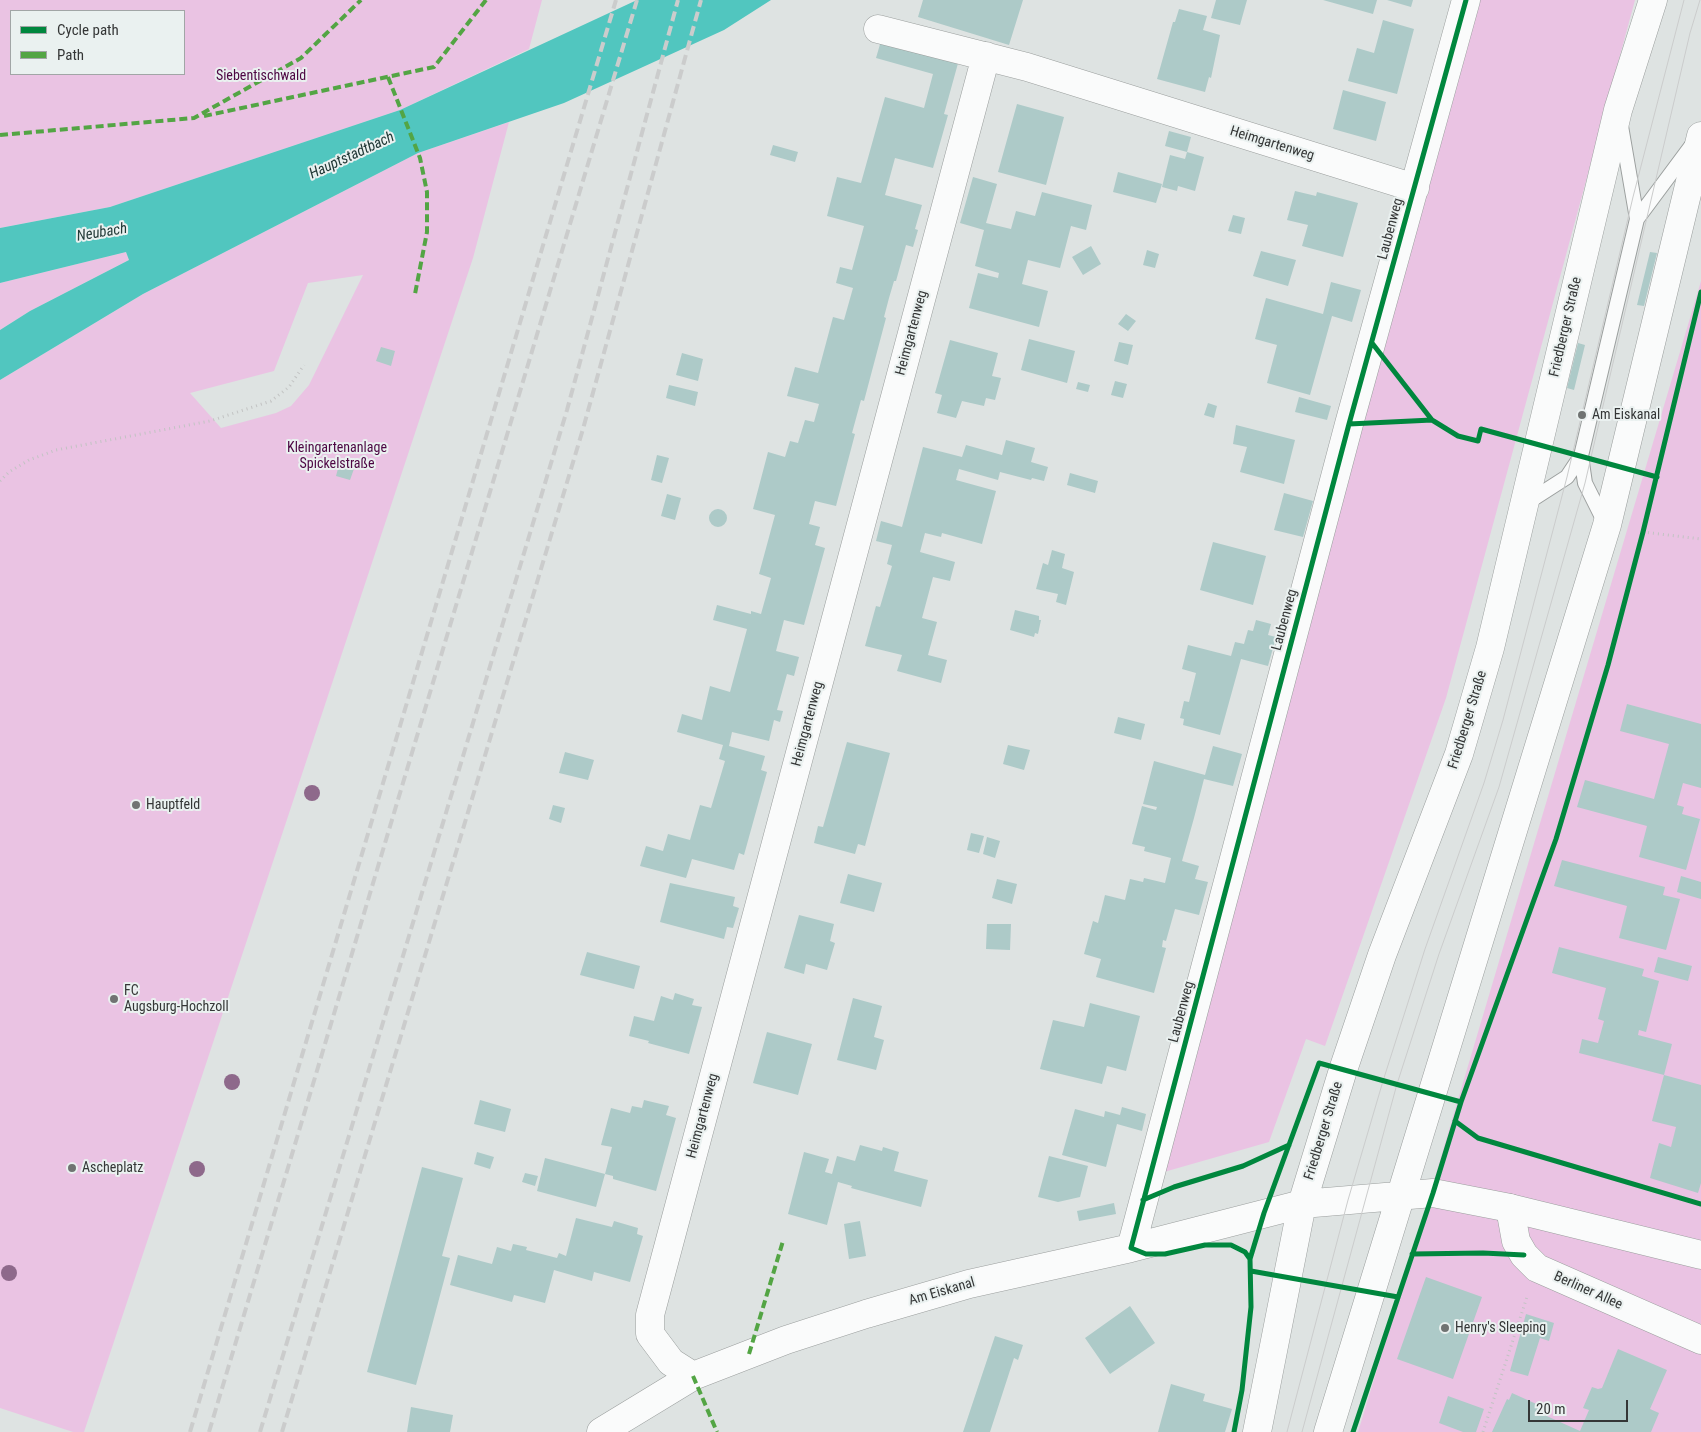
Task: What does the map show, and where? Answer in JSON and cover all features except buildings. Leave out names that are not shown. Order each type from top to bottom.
[{"type":"street","name":"Laubenweg","points":[[1131,1248],[1346,433],[1466,0]]},
{"type":"street","name":"Friedberger Straße","points":[[1257,1432],[1302,1204],[1343,1070],[1382,955],[1459,754],[1490,648],[1618,110],[1654,0]]},
{"type":"street","name":"Heimgartenweg","points":[[878,29],[986,56],[1415,188]]},
{"type":"street","name":"Heimgartenweg","points":[[693,1376],[671,1362],[650,1334],[650,1316],[986,56]]},
{"type":"street","points":[[1328,1432],[1553,705],[1606,525],[1701,136]]},
{"type":"street","points":[[1302,1204],[1433,1193],[1510,1208],[1701,1255]]},
{"type":"street","name":"Am Eiskanal","points":[[601,1432],[693,1376],[786,1340],[969,1284],[1131,1248],[1302,1204]]},
{"type":"street","points":[[1510,1208],[1516,1241],[1530,1261]]},
{"type":"street","name":"Berliner Allee","points":[[1530,1261],[1701,1340]]},
{"type":"lane","points":[[1618,110],[1637,219]]},
{"type":"lane","points":[[1524,505],[1567,477],[1581,456],[1637,219],[1701,132]]},
{"type":"lane","points":[[1581,456],[1585,483],[1606,525]]},
{"type":"path","points":[[0,481],[29,460],[56,450],[210,421],[272,401],[289,387],[304,365]]},
{"type":"path","points":[[1644,532],[1701,539]]},
{"type":"path","points":[[1483,1432],[1530,1261]]},
{"type":"green space","name":"Siebentischwald","points":[[0,0],[542,0],[529,49],[400,110],[110,207],[0,228]]},
{"type":"green space","points":[[1466,0],[1635,0],[1446,698],[1325,1046],[1306,1039],[1269,1142],[1164,1172]]},
{"type":"green space","name":"FC Augsburg-Hochzoll","points":[[509,122],[473,258],[84,1432],[73,1432],[0,1408],[0,380],[143,294],[418,153]],"holes":[[[363,275],[309,385],[291,406],[276,413],[221,428],[190,393],[274,371],[308,283]]]},
{"type":"green space","points":[[126,252],[129,260],[30,311],[0,330],[0,283]]},
{"type":"green space","points":[[1701,281],[1701,1432],[1358,1432],[1408,1268]]},
{"type":"water","points":[[637,0],[771,0],[724,30],[564,103],[418,153],[143,294],[0,380],[0,330],[30,311],[129,260],[126,252],[0,283],[0,228],[110,207],[400,110]]},
{"type":"tram line","points":[[1287,1432],[1348,1200],[1383,1081],[1425,949],[1484,783],[1503,720],[1567,477],[1633,197],[1684,0]]},
{"type":"tram line","points":[[1302,1432],[1397,1084],[1439,954],[1499,787],[1585,483],[1690,33],[1700,0]]},
{"type":"railway","points":[[190,1432],[616,0]]},
{"type":"railway","points":[[209,1432],[637,0]]},
{"type":"railway","points":[[260,1432],[567,410],[678,0]]},
{"type":"railway","points":[[282,1432],[583,429],[701,0]]},
{"type":"marked path","points":[[0,135],[194,118],[301,58],[361,0]]},
{"type":"marked path","points":[[204,116],[434,67],[486,0]]},
{"type":"marked path","points":[[388,77],[420,158],[427,192],[427,232],[415,294]]},
{"type":"marked path","points":[[749,1354],[783,1241]]},
{"type":"marked path","points":[[693,1376],[717,1432]]},
{"type":"cycle path","points":[[1250,1259],[1245,1252],[1231,1245],[1205,1245],[1165,1254],[1146,1254],[1131,1248],[1349,424],[1466,0]]},
{"type":"cycle path","points":[[1353,1432],[1433,1193],[1461,1102],[1556,839],[1608,665],[1643,532],[1701,292]]},
{"type":"cycle path","points":[[1372,343],[1432,420],[1458,436],[1478,441],[1481,429],[1657,477]]},
{"type":"cycle path","points":[[1349,424],[1432,420]]},
{"type":"cycle path","points":[[1234,1432],[1242,1390],[1251,1307],[1250,1259],[1264,1213],[1319,1063],[1461,1102]]},
{"type":"cycle path","points":[[1455,1121],[1478,1138],[1701,1204]]},
{"type":"cycle path","points":[[1143,1200],[1174,1187],[1243,1166],[1289,1145]]},
{"type":"cycle path","points":[[1412,1254],[1483,1253],[1524,1255]]},
{"type":"cycle path","points":[[1251,1271],[1398,1297]]},
{"type":"place","name":"Am Eiskanal","points":[[1582,415]]},
{"type":"place","name":"Hauptfeld","points":[[136,805]]},
{"type":"place","name":"FC Augsburg-Hochzoll","points":[[114,999]]},
{"type":"place","name":"Ascheplatz","points":[[72,1168]]},
{"type":"place","name":"Henry's Sleeping","points":[[1445,1328]]},
{"type":"water label","name":"Hauptstadtbach","points":[[352,156]]},
{"type":"water label","name":"Neubach","points":[[102,233]]},
{"type":"park label","name":"Kleingartenanlage Spickelstraße","points":[[337,456]]}]
